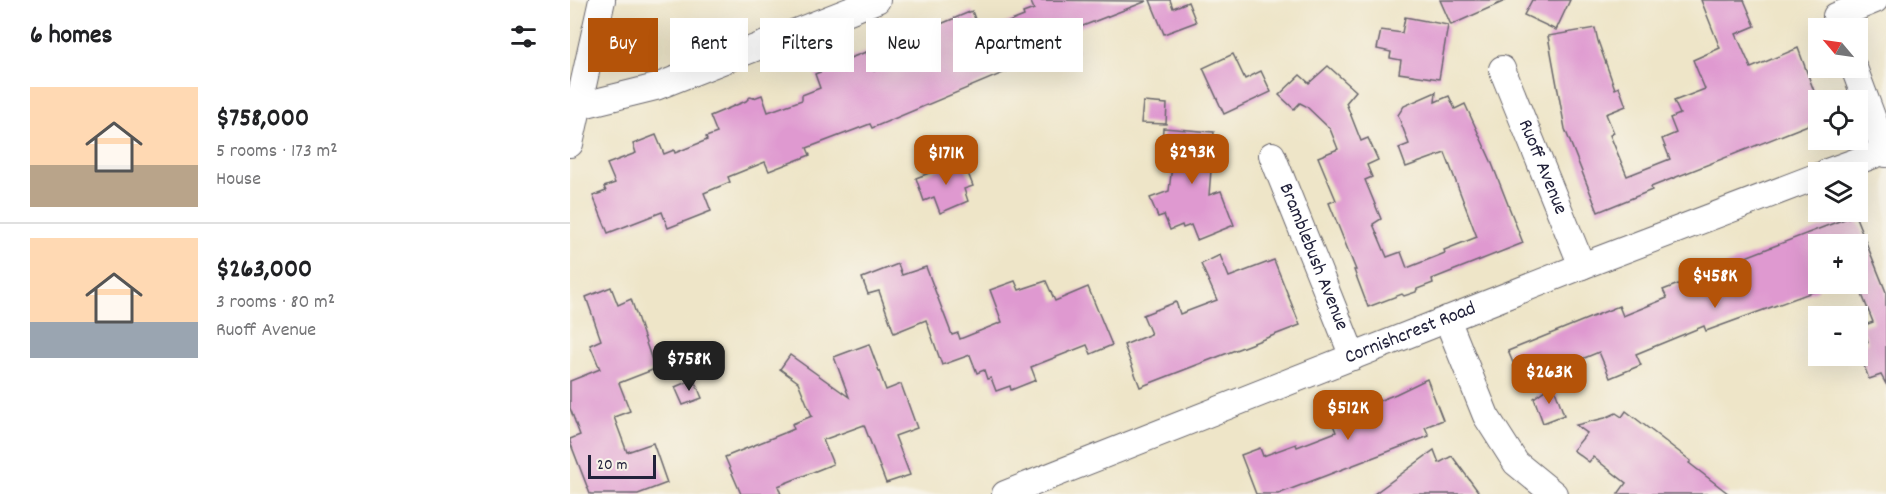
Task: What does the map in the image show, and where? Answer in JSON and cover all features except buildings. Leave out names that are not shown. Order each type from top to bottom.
[{"type":"street","points":[[570,144],[602,0]]},
{"type":"street","points":[[579,106],[656,87],[878,0]]},
{"type":"street","points":[[1835,15],[1875,0]]},
{"type":"street","name":"Ruoff Avenue","points":[[1502,69],[1582,266]]},
{"type":"street","points":[[1856,162],[1885,152],[1858,78]]},
{"type":"street","name":"Bramblebush Avenue","points":[[1272,155],[1353,357]]},
{"type":"street","name":"Cornishcrest Road","points":[[1005,494],[1582,266],[1808,180]]},
{"type":"street","points":[[1447,319],[1486,416],[1516,463],[1554,494]]}]
